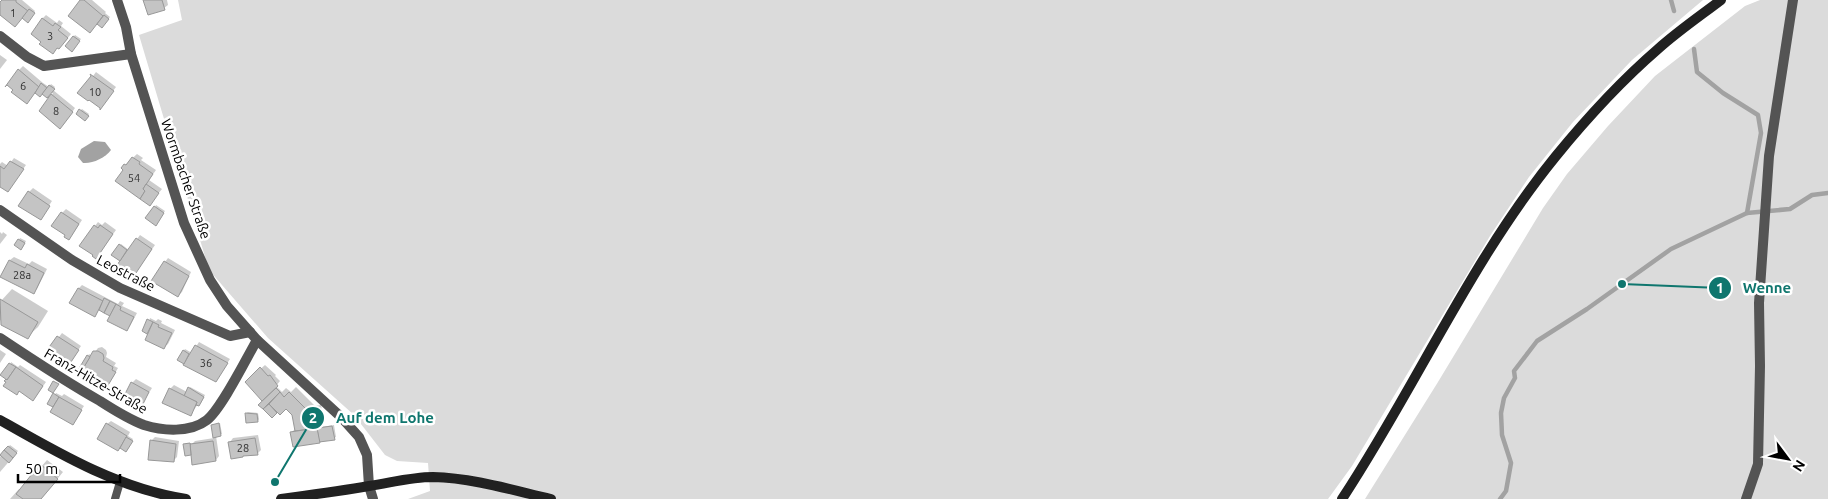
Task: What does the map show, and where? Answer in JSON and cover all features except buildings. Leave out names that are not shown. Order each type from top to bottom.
[{"type":"street","name":"Wormbacher Straße","points":[[118,0],[126,27],[130,54],[184,223],[194,248],[227,306],[254,336],[359,436],[367,455],[369,486],[373,499]]},
{"type":"street","points":[[1342,499],[1369,459],[1482,263],[1532,188],[1556,156],[1630,74],[1658,48],[1720,0]]},
{"type":"street","points":[[1746,499],[1758,464],[1759,303],[1766,196],[1774,118],[1793,0]]},
{"type":"street","points":[[0,36],[26,57],[44,66],[130,54]]},
{"type":"street","name":"Leostraße","points":[[0,210],[72,260],[120,288],[230,336],[254,336]]},
{"type":"street","name":"Franz-Hitze-Straße","points":[[0,338],[73,386],[130,418],[144,425],[171,429],[200,425],[212,415],[254,336]]},
{"type":"street","points":[[0,420],[38,442],[120,482],[164,496],[186,499]]},
{"type":"street","points":[[281,499],[409,478],[432,477],[458,478],[550,499]]},
{"type":"lane","points":[[115,499],[120,482]]},
{"type":"shaded area","points":[[178,0],[1703,0],[1632,60],[1573,122],[1529,177],[1490,236],[1352,466],[1328,499],[408,499],[430,491],[428,463],[397,461],[385,455],[354,415],[268,338],[209,270],[139,35],[182,20]]},
{"type":"shaded area","points":[[1760,0],[1828,0],[1828,499],[1365,499],[1543,208],[1567,174],[1608,126],[1655,76],[1745,6]]},
{"type":"shaded area","points":[[94,141],[105,142],[111,150],[98,160],[83,163],[78,157],[81,149]]},
{"type":"waterway","points":[[1671,0],[1674,11]]},
{"type":"waterway","points":[[1694,49],[1697,72],[1723,93],[1758,115],[1761,133],[1747,213]]},
{"type":"waterway","points":[[1500,499],[1506,491],[1511,463],[1502,435],[1501,413],[1504,398],[1515,378],[1514,371],[1537,341],[1587,309],[1671,249],[1747,213],[1790,209],[1812,195],[1828,193]]},
{"type":"place","name":"Wenne","points":[[1622,284]]},
{"type":"place","name":"Auf dem Lohe","points":[[275,482]]}]
